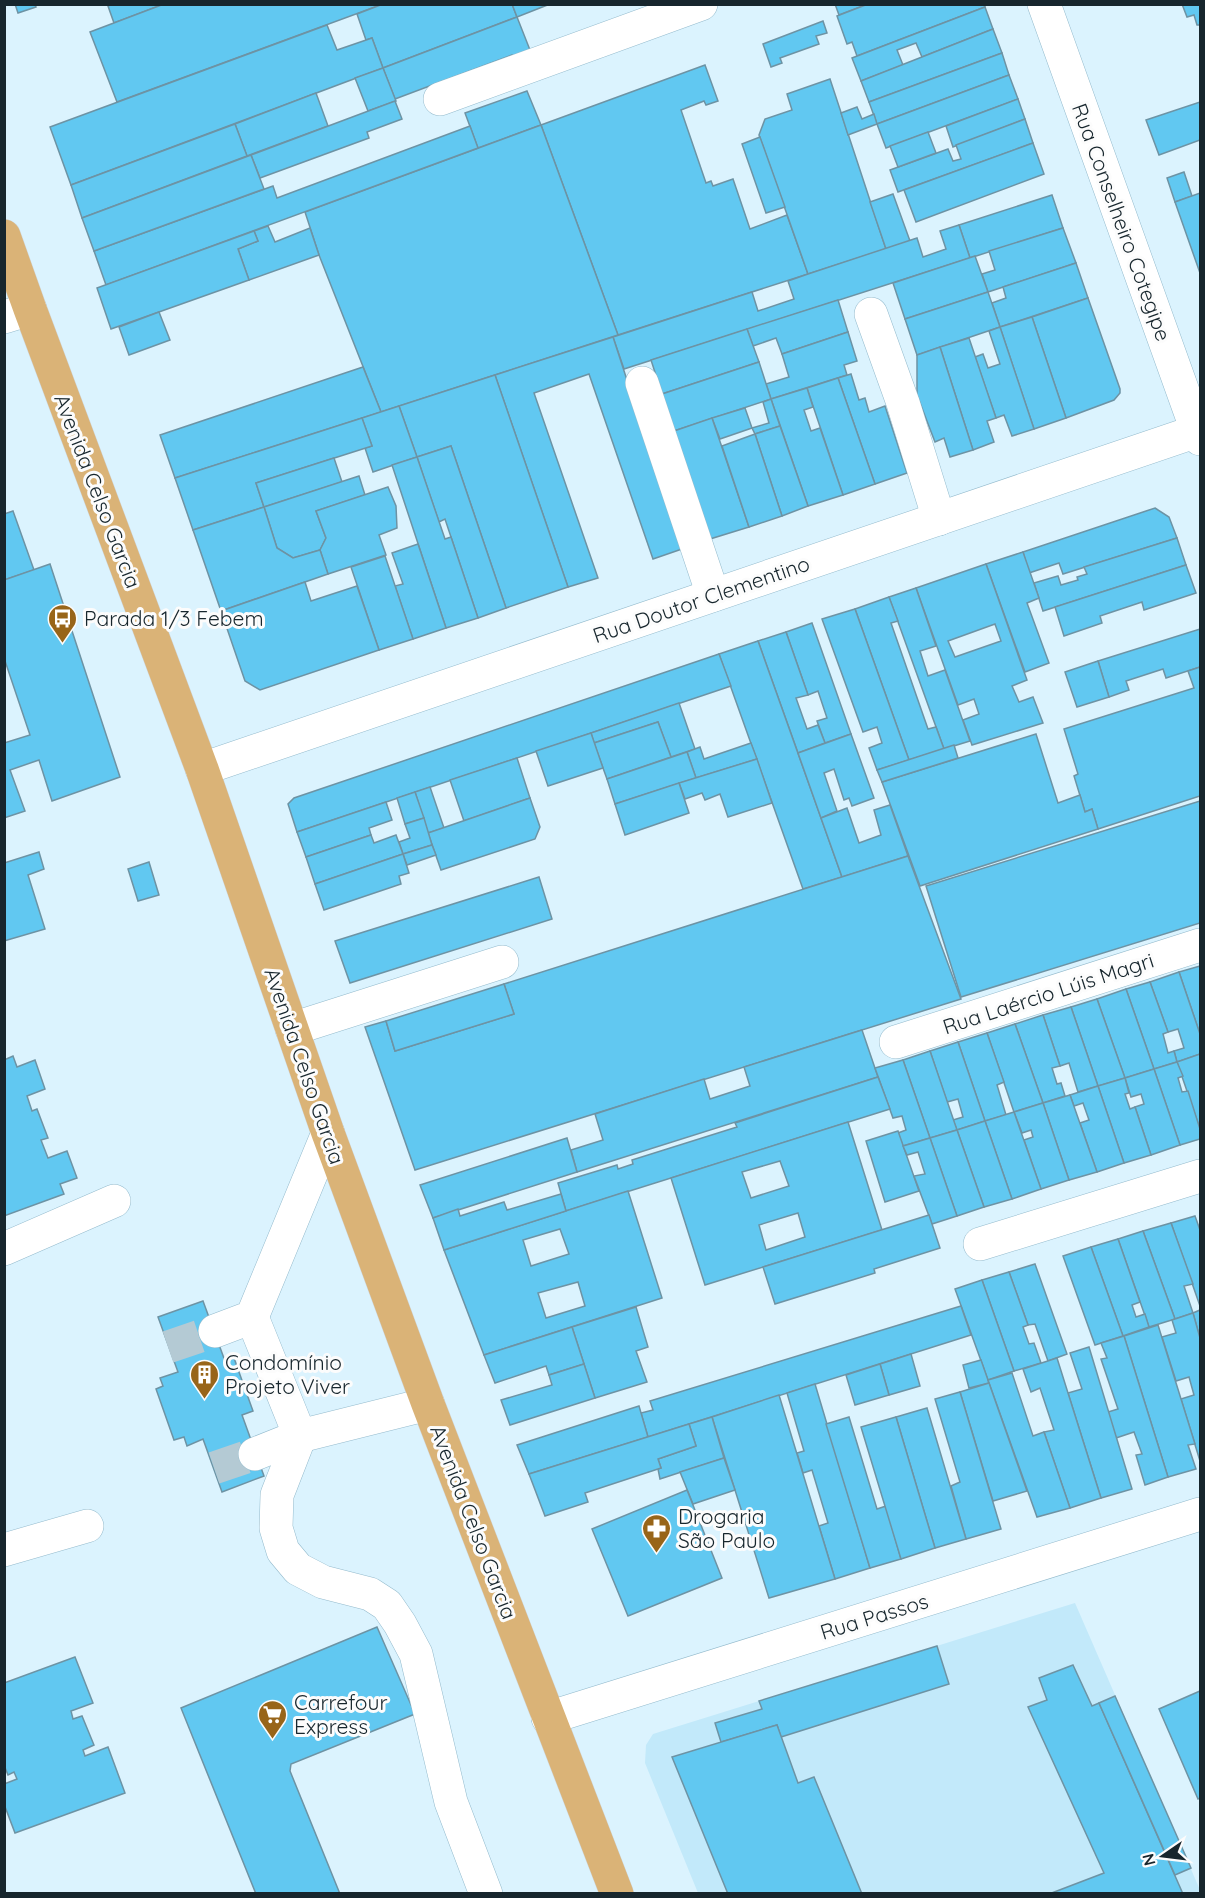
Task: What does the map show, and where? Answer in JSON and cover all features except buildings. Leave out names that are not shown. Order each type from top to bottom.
[{"type":"main road","name":"Avenida Celso Garcia","points":[[4,236],[17,313],[202,769],[328,1133],[428,1404],[617,1893]]},
{"type":"street","points":[[440,99],[701,4]]},
{"type":"street","name":"Rua Conselheiro Cotegipe","points":[[1044,4],[1200,433]]},
{"type":"street","points":[[871,314],[903,403],[939,519]]},
{"type":"street","points":[[642,383],[714,595]]},
{"type":"street","name":"Rua Doutor Clementino","points":[[202,769],[1200,433]]},
{"type":"street","name":"Rua Laércio Lúis Magri","points":[[896,1042],[1200,945]]},
{"type":"street","points":[[292,1029],[502,962]]},
{"type":"street","points":[[328,1133],[252,1317],[300,1436],[277,1495],[276,1527],[283,1551],[298,1569],[323,1582],[370,1594],[387,1605],[400,1624],[416,1654],[451,1802],[486,1893]]},
{"type":"street","points":[[980,1244],[1200,1176]]},
{"type":"street","points":[[4,1249],[114,1201]]},
{"type":"street","points":[[214,1331],[252,1317]]},
{"type":"street","points":[[255,1454],[300,1436],[428,1404]]},
{"type":"street","name":"Rua Passos","points":[[548,1718],[1200,1514]]},
{"type":"street","points":[[4,1550],[87,1526]]},
{"type":"shaded area","points":[[1075,1603],[1200,1893],[698,1893],[645,1763],[646,1745],[653,1734]]},
{"type":"tunnel","points":[[168,1347],[215,1331]]},
{"type":"tunnel","points":[[214,1468],[255,1454]]},
{"type":"place","name":"Parada 1/3 Febem","points":[[63,644]]},
{"type":"place","name":"Condomínio Projeto Viver","points":[[204,1400]]},
{"type":"place","name":"Drogaria São Paulo","points":[[657,1554]]},
{"type":"place","name":"Carrefour Express","points":[[273,1740]]}]
